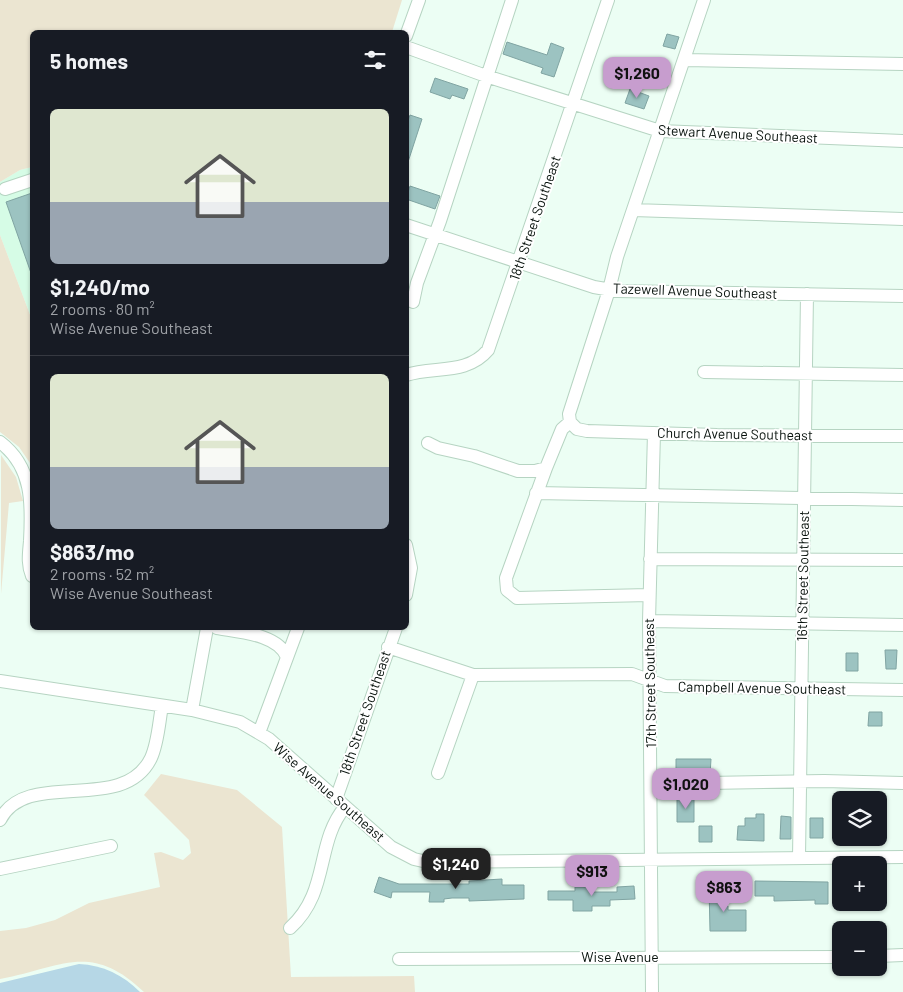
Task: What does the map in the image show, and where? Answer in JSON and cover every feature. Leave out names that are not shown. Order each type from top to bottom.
[{"type":"street","points":[[408,30],[419,0]]},
{"type":"street","points":[[413,302],[417,283],[512,0]]},
{"type":"street","name":"18th Street Southeast","points":[[409,374],[420,370],[457,369],[467,366],[482,358],[492,343],[608,0]]},
{"type":"street","points":[[649,595],[517,598],[507,590],[506,578],[546,468],[562,430],[570,422],[569,414],[609,290],[617,256],[704,0]]},
{"type":"street","name":"Stewart Avenue Southeast","points":[[409,48],[486,76],[660,131],[903,141]]},
{"type":"street","points":[[685,60],[903,64]]},
{"type":"street","points":[[5,189],[30,181]]},
{"type":"street","points":[[633,210],[903,219]]},
{"type":"street","name":"Tazewell Avenue Southeast","points":[[409,226],[609,290],[903,296]]},
{"type":"street","name":"16th Street Southeast","points":[[799,858],[803,688],[802,624],[807,294]]},
{"type":"street","points":[[704,372],[903,375]]},
{"type":"street","name":"Church Avenue Southeast","points":[[570,422],[577,429],[587,431],[805,436],[903,436]]},
{"type":"street","name":"17th Street Southeast","points":[[652,992],[652,784],[649,595],[654,433]]},
{"type":"street","points":[[0,442],[13,454],[28,481],[30,494]]},
{"type":"street","points":[[428,443],[438,448],[474,456],[518,471],[535,471],[546,468]]},
{"type":"street","points":[[536,493],[903,500]]},
{"type":"street","points":[[30,535],[28,562],[30,569]]},
{"type":"street","points":[[409,559],[411,568],[409,575]]},
{"type":"street","points":[[650,559],[903,560]]},
{"type":"street","points":[[649,621],[903,626]]},
{"type":"street","points":[[192,710],[207,630]]},
{"type":"street","points":[[226,630],[274,642],[285,650],[288,657]]},
{"type":"street","points":[[259,732],[297,630]]},
{"type":"street","name":"18th Street Southeast","points":[[290,928],[308,908],[323,869],[332,827],[395,630]]},
{"type":"street","name":"Campbell Avenue Southeast","points":[[388,648],[473,674],[632,674],[665,686],[903,690]]},
{"type":"street","points":[[438,773],[473,674]]},
{"type":"street","name":"Wise Avenue Southeast","points":[[0,681],[223,716],[259,732],[397,851],[414,859],[427,862],[903,857]]},
{"type":"street","points":[[0,820],[12,804],[26,798],[109,788],[131,780],[141,772],[152,757],[162,706]]},
{"type":"street","points":[[652,784],[903,783]]},
{"type":"street","points":[[0,869],[111,846]]},
{"type":"street","points":[[887,955],[903,954]]},
{"type":"street","name":"Wise Avenue","points":[[399,958],[832,957]]},
{"type":"shaded area","points":[[0,0],[402,0],[393,30],[30,30],[30,168],[20,170],[0,182]]},
{"type":"shaded area","points":[[30,168],[30,315],[0,235],[0,182],[20,170]]},
{"type":"shaded area","points":[[0,235],[30,315],[30,463],[19,447],[0,432]]},
{"type":"shaded area","points":[[1,455],[16,477],[23,501],[9,503],[1,594]]},
{"type":"shaded area","points":[[161,774],[237,790],[282,827],[291,977],[414,976],[415,992],[144,992],[125,976],[108,967],[91,962],[59,964],[0,979],[0,931],[26,928],[55,920],[89,903],[160,887],[154,853],[161,852],[183,860],[191,853],[189,840],[144,795]]},
{"type":"water","points":[[79,964],[96,966],[112,972],[140,992],[0,992],[0,983]]},
{"type":"building","points":[[667,34],[679,37],[675,49],[663,46]]},
{"type":"building","points":[[507,42],[547,55],[551,43],[564,48],[554,77],[541,73],[543,68],[503,54]]},
{"type":"building","points":[[435,78],[468,89],[464,99],[452,95],[450,99],[430,92]]},
{"type":"building","points":[[630,89],[649,96],[644,109],[625,103]]},
{"type":"building","points":[[410,115],[422,119],[409,159]]},
{"type":"building","points":[[410,186],[440,196],[435,209],[409,200]]},
{"type":"building","points":[[30,194],[30,270],[6,202]]},
{"type":"building","points":[[885,650],[897,650],[896,669],[886,669]]},
{"type":"building","points":[[846,653],[858,653],[858,671],[846,671]]},
{"type":"building","points":[[869,712],[882,712],[882,726],[868,726]]},
{"type":"building","points":[[676,759],[711,759],[710,775],[676,775]]},
{"type":"building","points":[[677,798],[694,798],[694,822],[677,822]]},
{"type":"building","points":[[756,814],[764,814],[764,841],[737,840],[738,826],[745,826],[745,818],[756,818]]},
{"type":"building","points":[[781,816],[791,817],[791,839],[780,839]]},
{"type":"building","points":[[810,818],[823,818],[823,838],[810,838]]},
{"type":"building","points":[[699,826],[712,826],[712,842],[699,842]]},
{"type":"building","points":[[379,877],[399,884],[469,884],[469,881],[502,879],[502,885],[524,885],[524,899],[469,901],[469,898],[452,898],[444,899],[444,902],[429,902],[430,892],[392,892],[391,898],[374,892]]},
{"type":"building","points":[[755,881],[828,882],[828,904],[815,904],[815,900],[774,901],[774,896],[755,896]]},
{"type":"building","points":[[634,886],[635,899],[610,900],[610,906],[592,906],[592,911],[573,911],[573,900],[548,900],[548,891],[575,891],[575,887],[590,887],[592,892],[617,892],[617,887]]},
{"type":"building","points":[[709,886],[725,886],[728,910],[746,910],[746,931],[710,931]]}]
